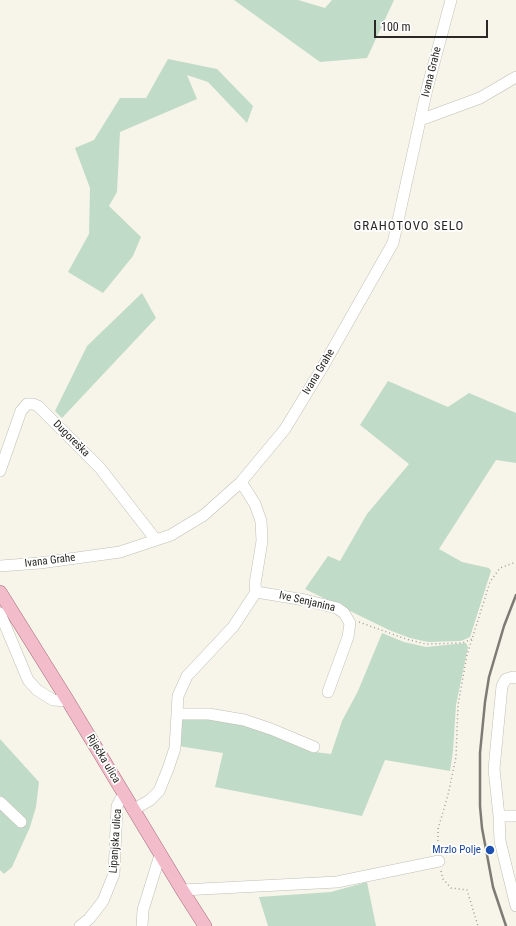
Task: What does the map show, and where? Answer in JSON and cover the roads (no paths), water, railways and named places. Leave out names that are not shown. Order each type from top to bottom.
[{"type":"main road","name":"Riječka ulica","points":[[0,592],[124,793],[160,855],[205,926]]},
{"type":"street","name":"Ivana Grahe","points":[[0,566],[40,563],[120,552],[171,535],[204,515],[242,482],[285,429],[322,368],[393,243],[427,89],[451,0]]},
{"type":"street","points":[[420,120],[480,98],[516,77]]},
{"type":"street","name":"Dugoreška","points":[[0,471],[21,411],[27,404],[38,406],[100,468],[156,540]]},
{"type":"street","points":[[133,810],[150,800],[159,791],[168,769],[174,748],[178,696],[187,676],[233,627],[256,592],[255,584],[262,541],[262,521],[255,504],[242,482]]},
{"type":"street","name":"Ive Senjanina","points":[[256,592],[305,600],[337,608],[344,613],[350,623],[348,637],[328,692]]},
{"type":"street","points":[[0,613],[28,680],[37,690],[52,700],[68,701]]},
{"type":"street","points":[[516,678],[513,677],[506,679],[502,686],[494,769],[500,841],[516,906]]},
{"type":"street","points":[[177,714],[209,714],[244,720],[271,729],[314,747]]},
{"type":"street","name":"Lipanjska ulica","points":[[80,926],[89,919],[103,902],[114,874],[117,806],[124,793]]},
{"type":"street","points":[[0,802],[21,822]]},
{"type":"street","points":[[499,816],[516,816]]},
{"type":"street","points":[[142,926],[144,910],[160,855]]},
{"type":"street","points":[[182,890],[337,882],[439,862]]},
{"type":"railway","points":[[506,926],[493,887],[482,828],[480,806],[480,753],[489,677],[504,626],[516,595]]},
{"type":"place","name":"Mrzlo Polje","points":[[490,850]]},
{"type":"district","name":"GRAHOTOVO SELO","points":[[409,227]]}]
